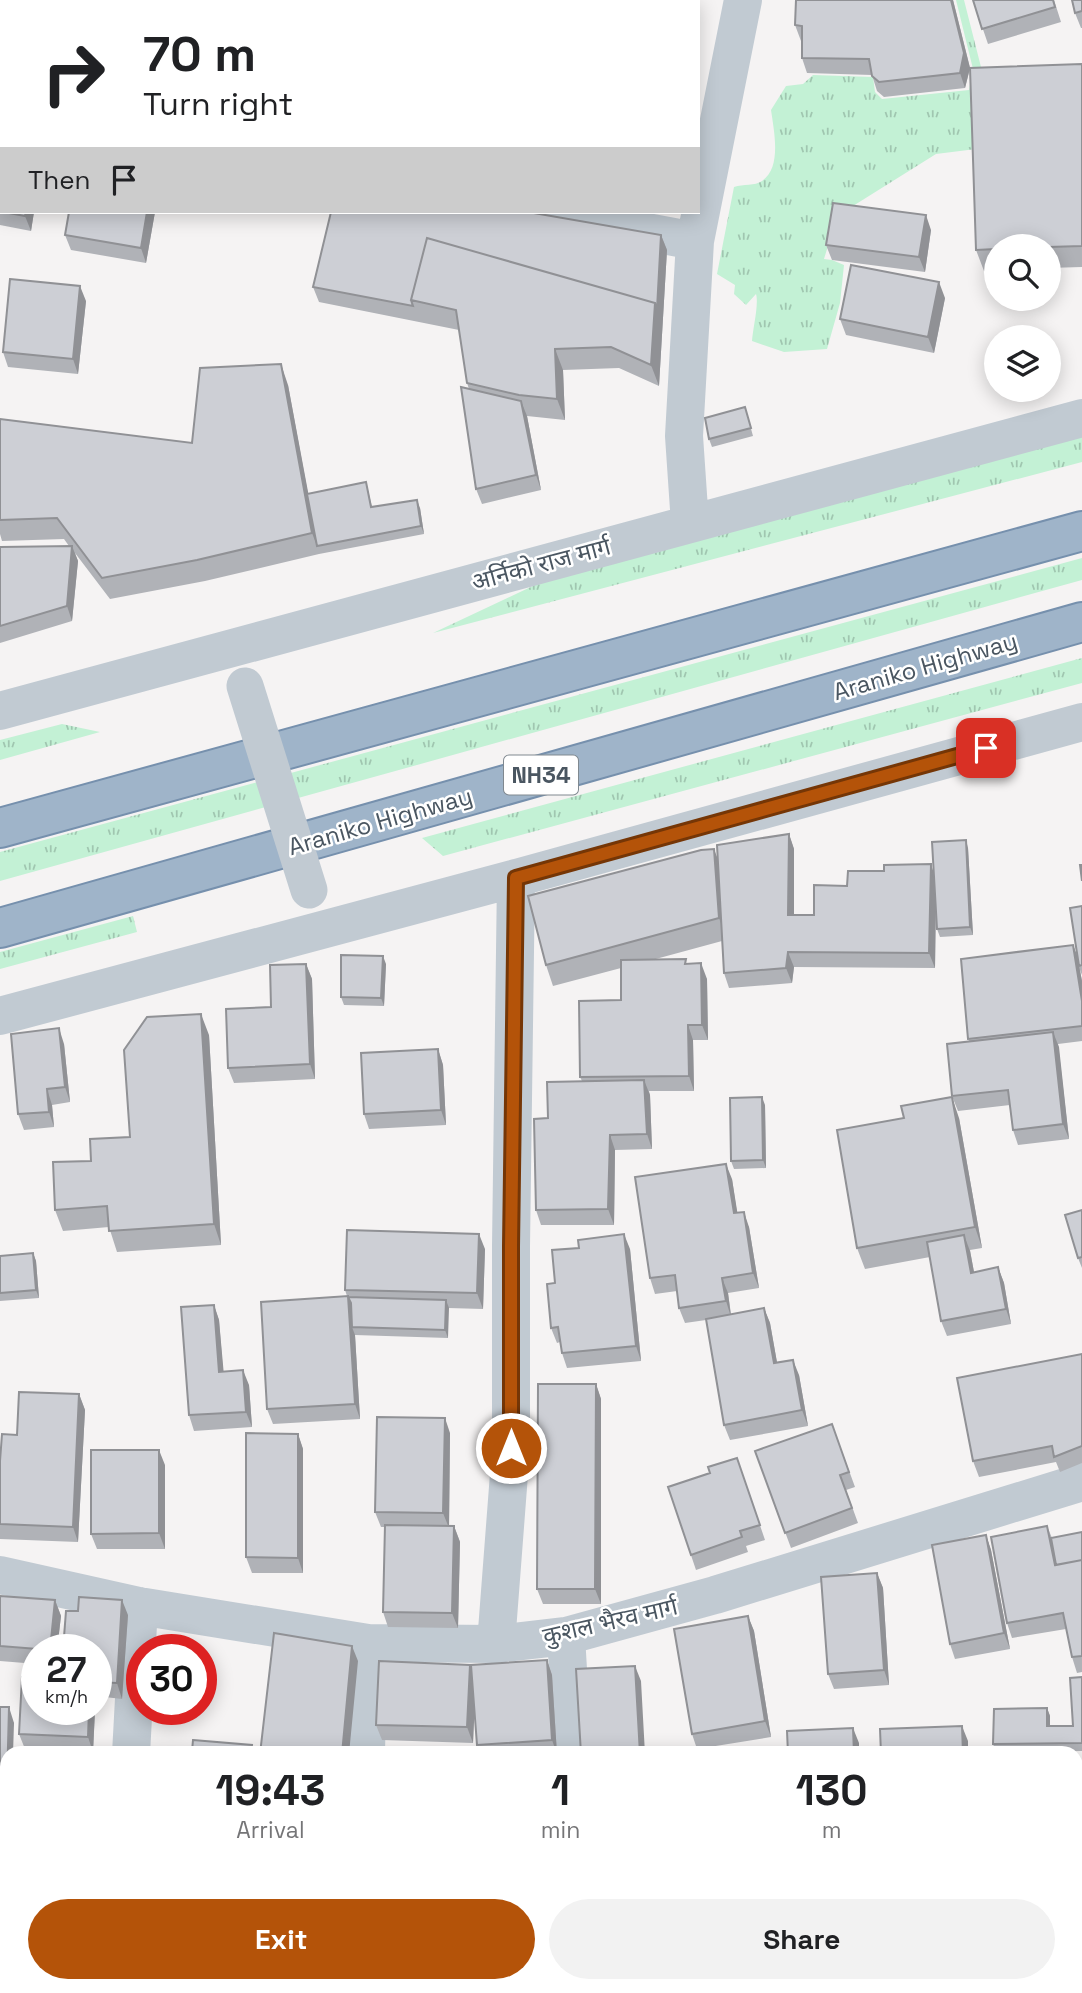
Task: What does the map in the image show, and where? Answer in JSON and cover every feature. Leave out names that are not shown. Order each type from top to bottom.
[{"type":"highway","points":[[0,828],[1082,531]]},
{"type":"highway","name":"Araniko Highway","points":[[0,928],[1082,622]]},
{"type":"street","points":[[690,524],[684,436],[695,241],[743,0]]},
{"type":"street","points":[[550,214],[695,241]]},
{"type":"street","name":"अर्निको राज मार्ग","points":[[0,711],[1082,418]]},
{"type":"street","points":[[245,686],[309,890]]},
{"type":"street","points":[[0,1016],[516,878],[1082,722]]},
{"type":"street","points":[[496,1644],[511,1448],[516,878]]},
{"type":"street","name":"कुशल‌ भैरव मार्ग","points":[[0,1575],[139,1606],[369,1643],[496,1644],[566,1636],[715,1595],[1082,1482]]},
{"type":"street","points":[[131,1746],[139,1606]]},
{"type":"street","points":[[566,1636],[573,1746]]},
{"type":"street","points":[[366,1746],[369,1643]]},
{"type":"green space","points":[[956,0],[964,0],[981,67],[976,149],[936,154],[837,216],[824,259],[844,265],[840,303],[827,349],[784,352],[752,341],[756,294],[746,305],[734,294],[735,285],[717,274],[734,187],[759,183],[772,167],[775,148],[771,110],[786,86],[803,84],[813,75],[873,77],[875,92],[882,99],[969,90],[973,69]]},
{"type":"green space","points":[[1082,435],[1082,462],[433,633],[537,584]]},
{"type":"green space","points":[[1082,558],[1082,580],[0,881],[0,852]]},
{"type":"green space","points":[[1082,658],[1082,683],[443,856],[422,838]]},
{"type":"green space","points":[[62,724],[100,732],[0,760],[0,740]]},
{"type":"green space","points":[[133,916],[137,932],[0,969],[0,952]]},
{"type":"building","points":[[796,0],[951,0],[964,53],[960,73],[879,82],[872,76],[869,59],[802,58],[802,26],[795,25]]},
{"type":"building","points":[[973,0],[1053,0],[1055,7],[982,29]]},
{"type":"building","points":[[1072,0],[1082,0],[1082,11],[1075,13]]},
{"type":"building","points":[[1082,64],[1082,246],[1061,247],[1061,234],[984,234],[984,250],[976,250],[970,68]]},
{"type":"building","points":[[833,203],[926,215],[919,257],[826,245]]},
{"type":"building","points":[[69,214],[147,214],[141,248],[65,235]]},
{"type":"building","points":[[331,214],[540,214],[661,235],[657,309],[655,303],[427,238],[411,300],[413,306],[313,287]]},
{"type":"building","points":[[427,238],[655,303],[651,365],[611,347],[555,349],[557,399],[519,395],[467,383],[456,310],[411,300]]},
{"type":"building","points":[[851,265],[939,282],[928,337],[840,319]]},
{"type":"building","points":[[10,279],[80,286],[73,359],[3,352]]},
{"type":"building","points":[[281,364],[312,533],[197,560],[102,578],[57,518],[0,520],[0,419],[192,443],[200,368]]},
{"type":"building","points":[[461,387],[521,401],[536,475],[476,489]]},
{"type":"building","points":[[745,407],[751,428],[709,439],[705,418]]},
{"type":"building","points":[[366,482],[371,507],[417,500],[421,526],[317,546],[307,494]]},
{"type":"building","points":[[72,546],[67,606],[0,626],[0,547]]},
{"type":"building","points":[[789,834],[788,915],[814,915],[814,885],[847,886],[848,871],[884,871],[884,865],[931,864],[929,953],[788,952],[786,968],[724,973],[717,845]]},
{"type":"building","points":[[966,840],[970,927],[937,929],[932,842]]},
{"type":"building","points":[[714,849],[719,918],[546,965],[528,896],[701,850]]},
{"type":"building","points":[[1082,906],[1082,965],[1079,966],[1070,908]]},
{"type":"building","points":[[1073,945],[1082,1001],[1082,1026],[968,1039],[961,959]]},
{"type":"building","points":[[341,955],[383,956],[381,998],[341,997]]},
{"type":"building","points":[[686,959],[685,964],[701,963],[702,1025],[688,1025],[689,1076],[580,1077],[579,1001],[621,1000],[621,960]]},
{"type":"building","points":[[306,964],[310,1064],[228,1068],[226,1009],[271,1007],[270,965]]},
{"type":"building","points":[[201,1014],[214,1224],[109,1231],[107,1206],[55,1210],[53,1162],[91,1161],[90,1139],[130,1137],[124,1050],[147,1017]]},
{"type":"building","points":[[59,1028],[65,1087],[47,1089],[49,1112],[18,1114],[11,1034]]},
{"type":"building","points":[[1053,1032],[1063,1124],[1013,1130],[1008,1090],[952,1096],[947,1044]]},
{"type":"building","points":[[438,1049],[441,1110],[364,1114],[361,1053]]},
{"type":"building","points":[[644,1080],[647,1134],[610,1135],[608,1209],[536,1210],[534,1119],[548,1118],[547,1082]]},
{"type":"building","points":[[762,1097],[763,1160],[731,1161],[730,1098]]},
{"type":"building","points":[[952,1097],[975,1227],[857,1248],[837,1130],[904,1118],[901,1106]]},
{"type":"building","points":[[726,1164],[734,1213],[744,1212],[753,1273],[722,1278],[726,1301],[679,1308],[675,1275],[650,1278],[635,1177]]},
{"type":"building","points":[[1082,1210],[1082,1257],[1078,1258],[1065,1215]]},
{"type":"building","points":[[347,1230],[479,1234],[477,1293],[345,1290]]},
{"type":"building","points":[[624,1234],[636,1346],[562,1353],[558,1327],[551,1328],[547,1284],[555,1283],[552,1250],[579,1248],[578,1240]]},
{"type":"building","points":[[964,1235],[971,1273],[998,1267],[1006,1309],[941,1321],[927,1242]]},
{"type":"building","points":[[33,1253],[36,1290],[0,1293],[0,1256]]},
{"type":"building","points":[[348,1296],[355,1404],[267,1409],[261,1302]]},
{"type":"building","points":[[348,1297],[446,1300],[445,1330],[352,1327],[351,1303]]},
{"type":"building","points":[[214,1305],[219,1372],[243,1370],[246,1412],[189,1415],[181,1307]]},
{"type":"building","points":[[764,1308],[774,1363],[793,1360],[802,1410],[724,1425],[706,1319]]},
{"type":"building","points":[[1082,1354],[1082,1446],[1054,1457],[1052,1446],[973,1461],[957,1378]]},
{"type":"building","points":[[538,1384],[596,1384],[595,1589],[537,1589]]},
{"type":"building","points":[[19,1392],[79,1394],[73,1527],[0,1524],[2,1434],[17,1435]]},
{"type":"building","points":[[377,1417],[445,1418],[443,1513],[375,1512]]},
{"type":"building","points":[[832,1424],[849,1472],[840,1475],[852,1508],[785,1533],[755,1451]]},
{"type":"building","points":[[246,1433],[298,1434],[298,1558],[246,1557]]},
{"type":"building","points":[[91,1450],[159,1450],[159,1533],[91,1534]]},
{"type":"building","points":[[737,1458],[760,1525],[740,1531],[742,1537],[691,1555],[668,1487],[710,1473],[708,1467]]},
{"type":"building","points":[[385,1525],[454,1526],[452,1613],[383,1612]]},
{"type":"building","points":[[1047,1526],[1055,1565],[1082,1560],[1082,1656],[1072,1657],[1063,1613],[1007,1623],[991,1537]]},
{"type":"building","points":[[1082,1532],[1082,1560],[1056,1565],[1051,1538]]},
{"type":"building","points":[[986,1535],[1004,1633],[950,1644],[932,1545]]},
{"type":"building","points":[[877,1573],[884,1670],[828,1674],[821,1577]]},
{"type":"building","points":[[0,1596],[55,1600],[52,1634],[21,1634],[21,1648],[0,1646]]},
{"type":"building","points":[[79,1597],[122,1600],[117,1683],[112,1683],[112,1634],[64,1634],[66,1611],[78,1611]]},
{"type":"building","points":[[748,1616],[765,1721],[692,1734],[674,1629]]},
{"type":"building","points":[[274,1633],[352,1646],[343,1746],[261,1746]]},
{"type":"building","points":[[547,1660],[552,1740],[477,1745],[471,1665]]},
{"type":"building","points":[[379,1661],[470,1665],[467,1727],[376,1725]]},
{"type":"building","points":[[635,1666],[640,1746],[581,1746],[576,1669]]},
{"type":"building","points":[[1082,1677],[1082,1743],[993,1744],[994,1709],[1047,1708],[1047,1726],[1073,1726],[1070,1678]]},
{"type":"building","points":[[21,1696],[21,1725],[88,1725],[88,1737],[19,1734]]},
{"type":"building","points":[[0,1707],[9,1707],[8,1746],[0,1746]]},
{"type":"building","points":[[962,1726],[963,1746],[881,1746],[880,1729]]},
{"type":"building","points":[[853,1728],[854,1746],[788,1746],[787,1731]]},
{"type":"building","points":[[193,1740],[252,1745],[252,1746],[192,1746]]},
{"type":"route","points":[[511,1448],[516,878],[986,748]]}]
